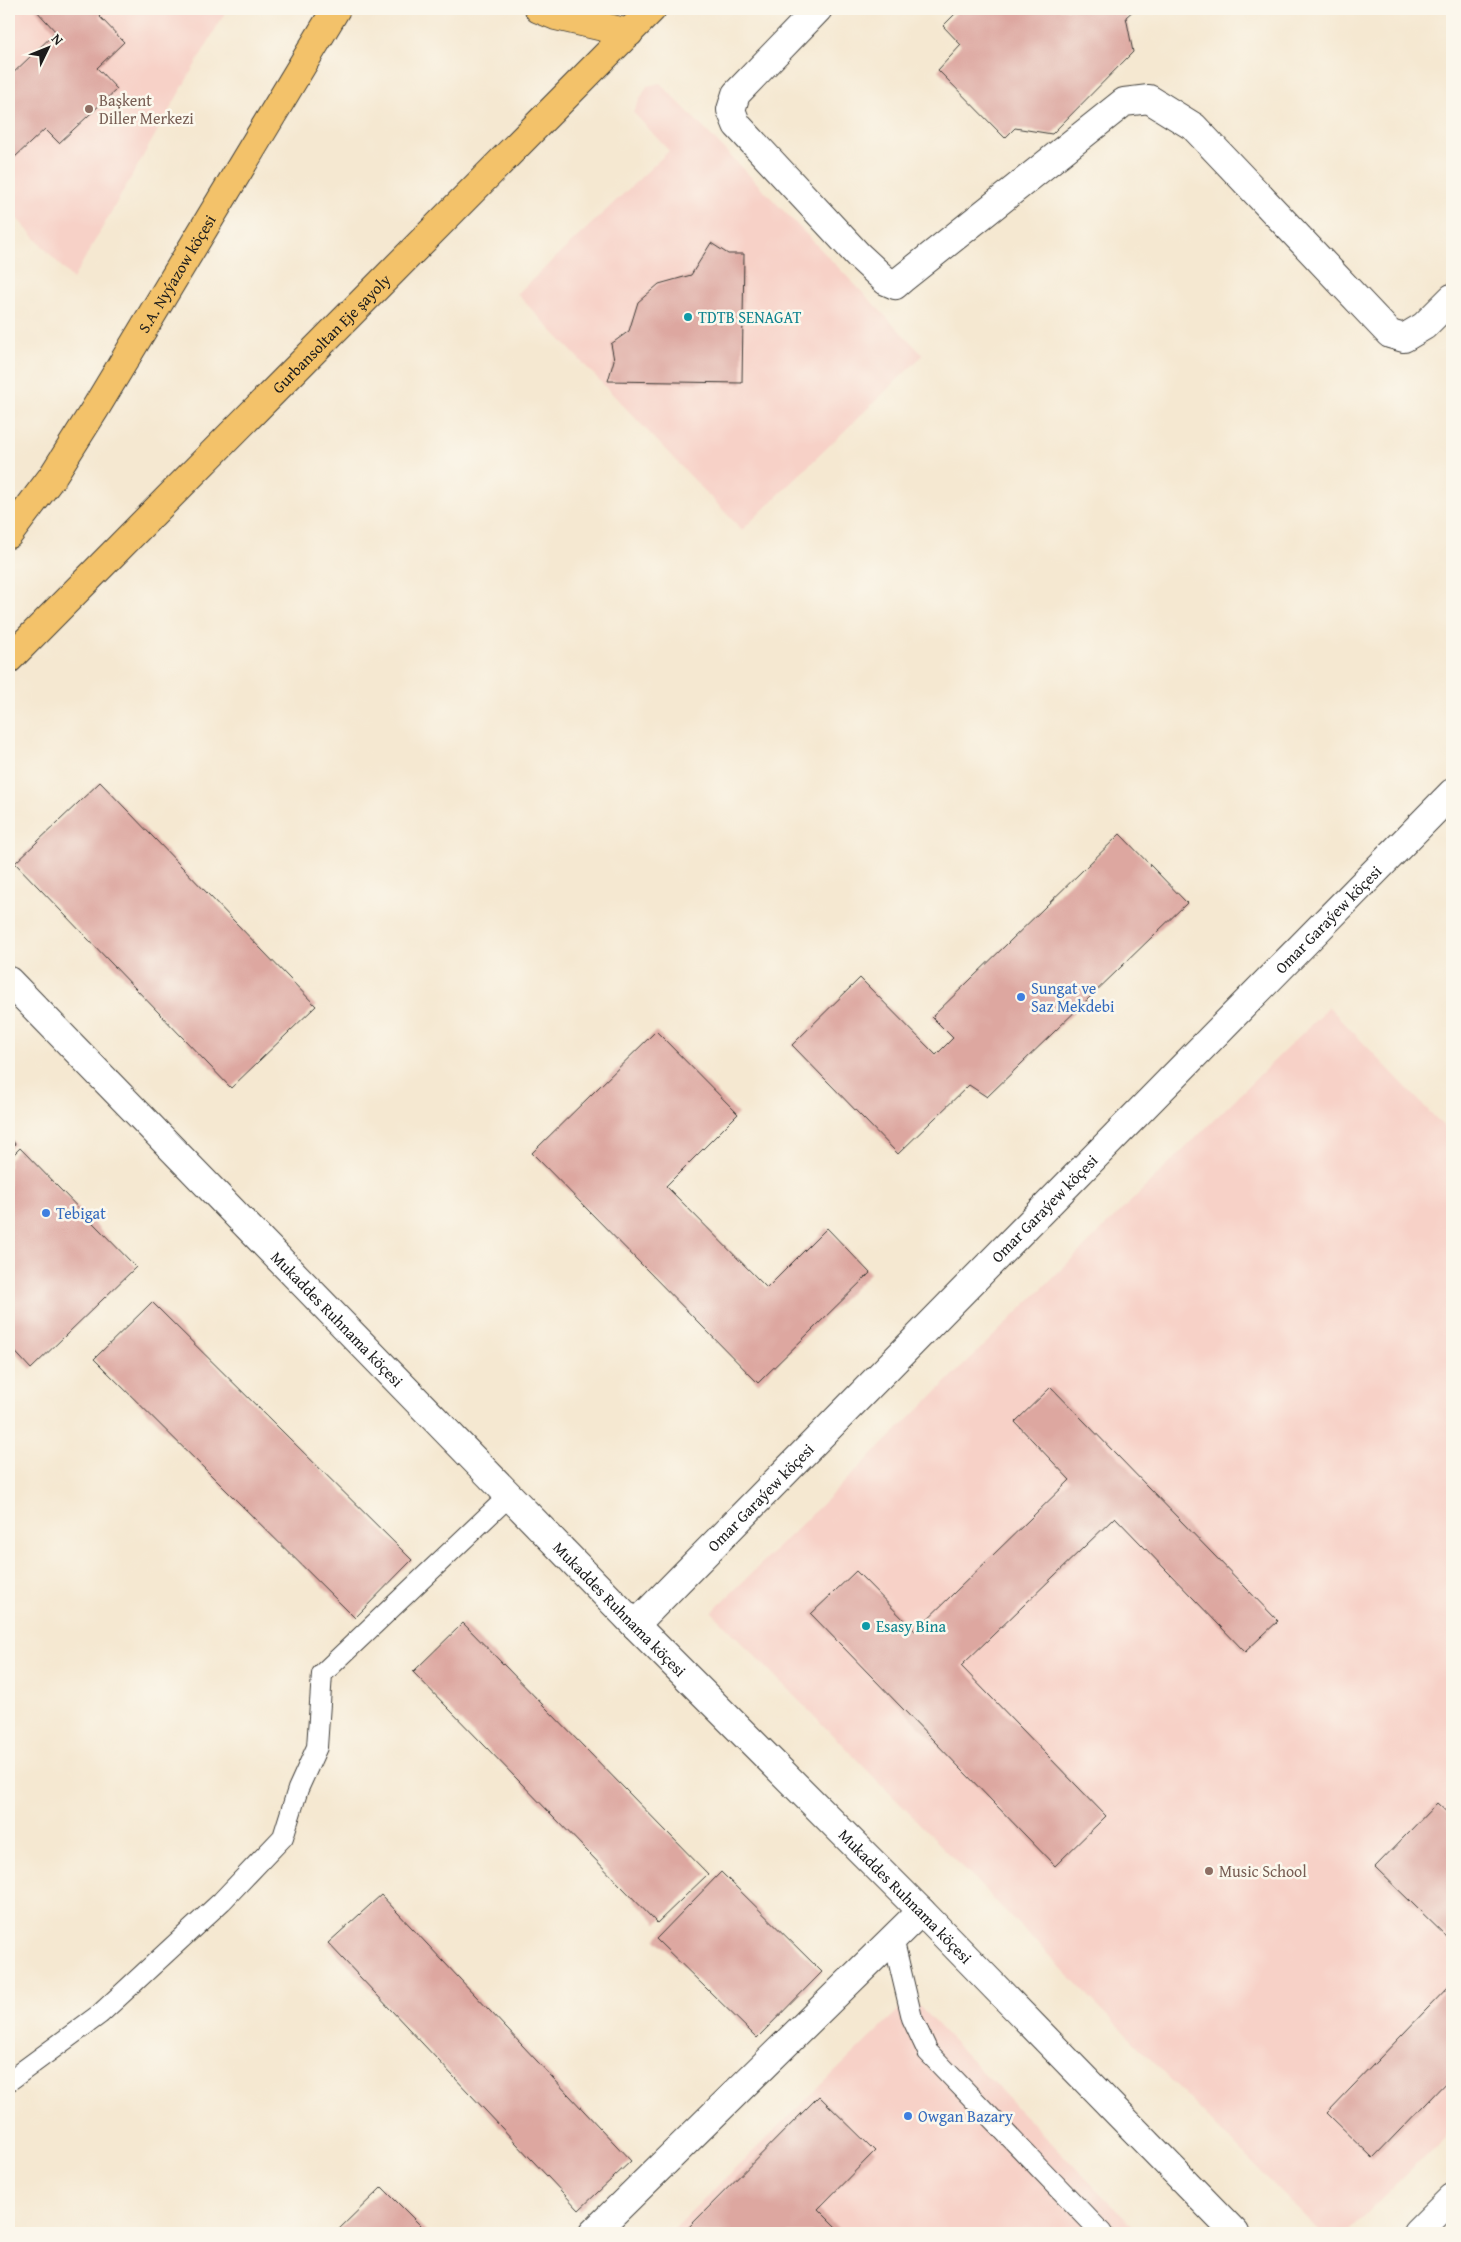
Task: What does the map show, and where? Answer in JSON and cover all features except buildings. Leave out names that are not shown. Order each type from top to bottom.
[{"type":"main road","name":"S.A. Nyýazow köçesi","points":[[9,534],[52,477],[95,409],[336,9]]},
{"type":"main road","points":[[538,9],[556,16],[628,33]]},
{"type":"main road","name":"Gurbansoltan Eje şayoly","points":[[9,659],[652,9]]},
{"type":"street","points":[[818,9],[736,94],[731,110],[737,125],[761,153],[852,249],[886,281],[895,284],[902,279],[1124,102],[1149,99],[1194,127],[1390,334],[1404,338],[1424,326],[1452,298]]},
{"type":"street","name":"Omar Garaýew köçesi","points":[[635,1625],[1452,793]]},
{"type":"street","name":"Mukaddes Ruhnama köçesi","points":[[9,981],[635,1625],[921,1911],[1231,2232]]},
{"type":"street","points":[[593,2233],[921,1911]]},
{"type":"street","points":[[1417,2233],[1452,2198]]},
{"type":"lane","points":[[9,2081],[100,2014],[222,1901],[283,1837],[298,1790],[318,1747],[322,1674],[509,1496]]},
{"type":"lane","points":[[894,1938],[912,2018],[928,2052],[1102,2233]]},
{"type":"shaded area","name":"Başkent Diller Merkezi","points":[[9,9],[227,9],[73,279],[9,210]]},
{"type":"shaded area","name":"TDTB SENAGAT","points":[[660,83],[923,355],[742,530],[517,294],[669,151],[633,112],[647,86]]},
{"type":"shaded area","name":"Music School","points":[[1329,1007],[1452,1135],[1452,2130],[1347,2233],[1321,2233],[712,1612]]},
{"type":"shaded area","name":"Owgan Bazary","points":[[911,1998],[1139,2233],[669,2233]]},
{"type":"place","name":"Başkent Diller Merkezi","points":[[89,109]]},
{"type":"place","name":"TDTB SENAGAT","points":[[688,317]]},
{"type":"place","name":"Sungat ve Saz Mekdebi","points":[[1021,997]]},
{"type":"place","name":"Tebigat","points":[[46,1213]]},
{"type":"place","name":"Esasy Bina","points":[[866,1626]]},
{"type":"place","name":"Music School","points":[[1209,1871]]},
{"type":"place","name":"Owgan Bazary","points":[[908,2116]]}]
